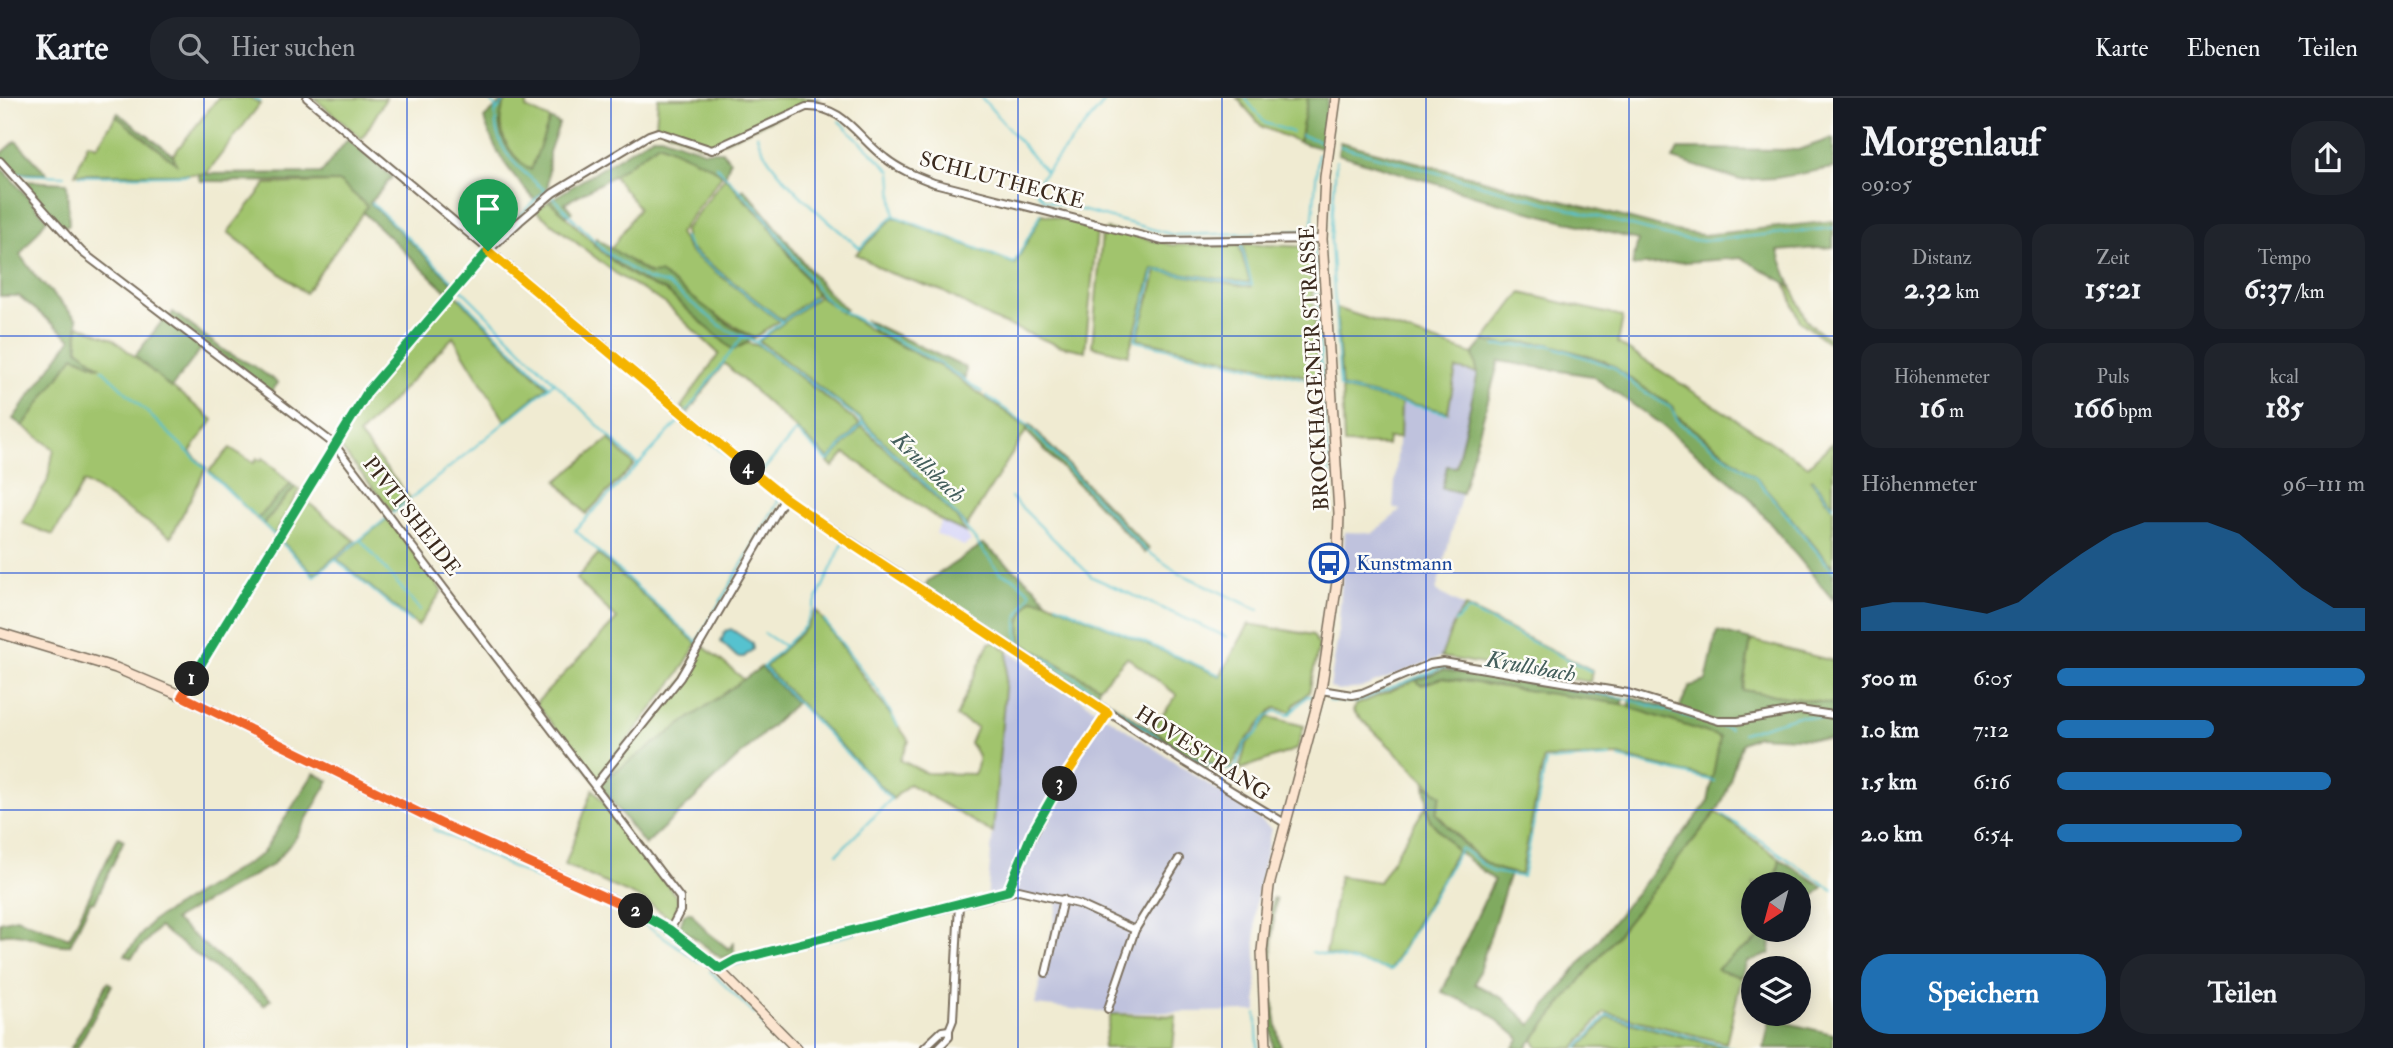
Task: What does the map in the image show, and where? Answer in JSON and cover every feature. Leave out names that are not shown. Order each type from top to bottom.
[{"type":"main road","name":"BROCKHAGENER STRASSE","points":[[1266,1048],[1263,989],[1265,911],[1283,822],[1321,690],[1334,610],[1339,513],[1322,239],[1325,177],[1336,98]]},
{"type":"main road","points":[[0,633],[116,668],[182,696],[440,823],[625,905],[670,930],[720,969],[796,1048]]},
{"type":"street","name":"HOVESTRANG","points":[[307,98],[785,498],[1108,713],[1259,810],[1283,822]]},
{"type":"street","name":"SCHLUTHECKE","points":[[182,696],[368,391],[488,251],[550,195],[653,134],[666,134],[712,150],[806,107],[820,106],[839,116],[899,168],[934,183],[1163,241],[1322,239]]},
{"type":"street","name":"PIVITSHEIDE","points":[[0,161],[82,252],[334,444],[680,898],[680,911],[670,930]]},
{"type":"street","points":[[595,785],[680,677],[785,498]]},
{"type":"street","points":[[1321,690],[1343,695],[1362,693],[1430,664],[1443,662],[1629,693],[1719,720],[1738,721],[1800,710],[1833,715]]},
{"type":"street","points":[[1008,891],[1018,862],[1047,803],[1108,713]]},
{"type":"street","points":[[1108,1009],[1135,930],[1179,859]]},
{"type":"street","points":[[720,969],[736,960],[1008,891],[1019,890],[1063,899],[1135,930]]},
{"type":"street","points":[[1046,973],[1063,899]]},
{"type":"street","points":[[938,1048],[948,1037],[953,1020],[959,904]]},
{"type":"street","points":[[924,1048],[942,1031],[949,1030]]},
{"type":"shaded area","points":[[1456,369],[1478,373],[1455,467],[1442,488],[1462,493],[1436,591],[1465,607],[1454,622],[1441,657],[1361,688],[1338,691],[1330,687],[1338,636],[1345,532],[1373,533],[1401,510],[1393,508],[1401,403],[1447,414]]},
{"type":"shaded area","points":[[941,521],[965,532],[971,541],[964,546],[936,534]]},
{"type":"shaded area","points":[[1008,651],[1253,814],[1271,829],[1255,907],[1257,1011],[1111,1013],[1035,1005],[1058,902],[1013,895],[987,900]]},
{"type":"green space","points":[[218,98],[251,98],[260,104],[206,174],[75,174],[88,143],[97,146],[116,116],[175,162],[173,155]]},
{"type":"green space","points":[[314,98],[386,98],[362,139]]},
{"type":"green space","points":[[508,98],[529,98],[526,108],[550,119],[531,171],[515,157],[504,139],[500,119]]},
{"type":"green space","points":[[658,98],[820,98],[712,147],[702,146],[656,126]]},
{"type":"green space","points":[[1237,98],[1308,98],[1299,142],[1262,127]]},
{"type":"green space","points":[[1308,98],[1328,98],[1320,148],[1299,142]]},
{"type":"green space","points":[[502,102],[500,124],[503,138],[515,156],[531,170],[550,119],[559,124],[549,152],[548,187],[535,200],[504,162],[488,131],[484,118]]},
{"type":"green space","points":[[118,113],[173,155],[176,163],[116,116]]},
{"type":"green space","points":[[653,136],[661,136],[704,151],[722,151],[730,161],[725,177],[708,165],[659,143],[613,176],[565,203],[572,212],[567,216],[549,201]]},
{"type":"green space","points":[[1833,138],[1833,168],[1776,178],[1740,180],[1673,159],[1678,149],[1798,150]]},
{"type":"green space","points":[[348,139],[392,177],[370,203],[454,284],[447,292],[363,212],[367,206],[340,182],[200,181],[198,174],[321,173]]},
{"type":"green space","points":[[16,141],[47,174],[17,173],[0,155]]},
{"type":"green space","points":[[1340,142],[1676,231],[1703,235],[1833,221],[1833,247],[1778,251],[1791,286],[1742,258],[1632,266],[1638,240],[1526,211],[1338,154]]},
{"type":"green space","points":[[659,143],[708,165],[722,175],[679,233],[690,252],[779,321],[754,338],[611,249],[639,208],[613,175]]},
{"type":"green space","points":[[0,166],[47,219],[20,255],[37,278],[77,319],[78,349],[101,367],[74,356],[23,426],[13,419],[71,339],[19,296],[0,296]]},
{"type":"green space","points":[[725,177],[765,220],[817,294],[782,320],[687,246],[684,231]]},
{"type":"green space","points":[[21,181],[67,183],[69,225],[61,227]]},
{"type":"green space","points":[[340,182],[368,206],[305,293],[228,232],[266,184]]},
{"type":"green space","points":[[744,189],[819,281],[846,309],[842,313],[817,294],[765,220],[739,194]]},
{"type":"green space","points":[[549,201],[617,265],[632,276],[665,290],[733,350],[747,343],[760,346],[860,424],[829,459],[724,363],[688,413],[681,407],[719,354],[666,304],[619,276],[536,211]]},
{"type":"green space","points":[[1042,214],[1094,227],[1097,231],[1085,351],[1057,345],[990,318],[942,291],[887,272],[856,254],[894,217],[1015,264]]},
{"type":"green space","points":[[1107,229],[1172,245],[1239,245],[1250,283],[1153,269],[1128,355],[1092,346],[1102,233]]},
{"type":"green space","points":[[596,238],[649,274],[660,273],[732,327],[754,338],[733,350],[665,290],[637,278],[594,245]]},
{"type":"green space","points":[[1243,244],[1309,247],[1319,379],[1137,339],[1157,271],[1251,287]]},
{"type":"green space","points":[[1785,283],[1793,291],[1809,323],[1833,341],[1833,346],[1800,321]]},
{"type":"green space","points":[[454,293],[547,387],[505,421],[453,337],[359,435],[410,498],[392,511],[337,444],[369,393]]},
{"type":"green space","points":[[1521,293],[1623,317],[1618,343],[1808,466],[1833,442],[1833,504],[1813,479],[1811,480],[1833,509],[1833,568],[1757,478],[1612,365],[1548,344],[1516,342],[1506,345],[1484,341]]},
{"type":"green space","points":[[819,296],[875,333],[938,364],[1028,428],[967,526],[860,418],[759,341]]},
{"type":"green space","points":[[1336,308],[1473,354],[1478,373],[1456,369],[1448,412],[1342,387]]},
{"type":"green space","points":[[173,312],[226,352],[254,366],[278,383],[271,392],[170,317]]},
{"type":"green space","points":[[164,319],[201,349],[171,388],[135,356]]},
{"type":"green space","points":[[867,321],[966,368],[965,379],[875,333]]},
{"type":"green space","points":[[78,325],[113,339],[213,420],[190,452],[206,468],[171,537],[84,482],[53,535],[22,523],[47,482],[54,449],[23,426],[74,356],[97,366],[78,349]]},
{"type":"green space","points":[[1484,341],[1506,345],[1516,342],[1548,344],[1604,361],[1673,407],[1676,416],[1757,478],[1833,568],[1833,600],[1747,495],[1659,423],[1592,376],[1499,361],[1462,493],[1442,488],[1447,466],[1456,467],[1478,373],[1473,354]]},
{"type":"green space","points":[[1342,389],[1401,403],[1400,438],[1388,438],[1387,445],[1344,444]]},
{"type":"green space","points":[[1030,425],[1149,549],[1145,553],[1026,431]]},
{"type":"green space","points":[[862,426],[956,517],[965,532],[941,521],[845,453],[833,467],[828,462]]},
{"type":"green space","points":[[609,439],[634,465],[586,514],[557,481]]},
{"type":"green space","points":[[230,448],[254,463],[257,458],[260,461],[263,458],[291,484],[257,519],[209,471]]},
{"type":"green space","points":[[291,484],[295,487],[263,524],[257,519]]},
{"type":"green space","points":[[295,487],[300,490],[274,535],[263,524]]},
{"type":"green space","points":[[304,499],[355,541],[314,574],[280,540]]},
{"type":"green space","points":[[388,518],[442,591],[418,626],[337,559]]},
{"type":"green space","points":[[983,544],[1035,587],[1047,601],[1032,599],[1025,610],[1021,625],[1022,643],[1099,687],[1097,693],[1168,741],[1209,764],[1206,770],[925,587],[928,581]]},
{"type":"green space","points":[[598,554],[697,644],[678,675],[597,780],[594,780],[536,703],[617,619],[576,579]]},
{"type":"green space","points":[[1032,599],[1047,601],[1220,676],[1249,624],[1313,635],[1319,646],[1309,692],[1294,705],[1292,712],[1276,708],[1271,711],[1244,743],[1231,768],[1210,762],[1180,748],[1153,728],[1177,695],[1127,657],[1099,687],[1021,643],[1021,619]]},
{"type":"green space","points":[[1465,607],[1592,670],[1590,682],[1441,657],[1454,622]]},
{"type":"green space","points":[[816,610],[909,741],[900,760],[926,773],[974,774],[978,758],[970,743],[977,727],[956,717],[989,643],[995,642],[1008,651],[993,833],[909,784],[893,799],[765,667],[806,628]]},
{"type":"green space","points":[[1717,631],[1751,640],[1742,690],[1833,704],[1833,740],[1757,736],[1742,743],[1725,796],[1716,812],[1526,1048],[1513,1048],[1520,1039],[1485,1010],[1442,992],[1494,880],[1457,851],[1430,820],[1425,784],[1441,795],[1436,813],[1460,841],[1488,864],[1510,873],[1475,984],[1504,999],[1531,1025],[1708,802],[1720,737],[1629,707],[1632,697],[1678,711],[1690,686],[1706,681]]},
{"type":"green space","points":[[1751,640],[1833,661],[1833,704],[1742,690]]},
{"type":"green space","points":[[703,646],[746,681],[605,779],[683,680]]},
{"type":"green space","points":[[761,667],[796,703],[645,845],[601,787],[605,779]]},
{"type":"green space","points":[[1443,670],[1624,699],[1622,704],[1442,678],[1421,685],[1416,680]]},
{"type":"green space","points":[[1442,678],[1622,704],[1721,737],[1713,779],[1619,756],[1544,758],[1521,875],[1495,869],[1480,859],[1436,813],[1433,788],[1353,711],[1356,705],[1416,680],[1421,685]]},
{"type":"green space","points":[[1269,717],[1304,726],[1297,749],[1239,770],[1246,745]]},
{"type":"green space","points":[[314,773],[329,781],[295,839],[272,865],[174,920],[271,999],[264,1005],[159,927],[131,958],[125,955],[152,921],[262,854]]},
{"type":"green space","points":[[593,789],[678,899],[677,909],[671,919],[646,901],[565,865]]},
{"type":"green space","points":[[1426,806],[1430,820],[1457,851],[1390,970],[1326,954],[1339,876],[1379,882]]},
{"type":"green space","points":[[1716,812],[1780,859],[1777,872],[1741,872],[1741,942],[1754,942],[1718,970],[1741,977],[1726,1043],[1604,1012],[1575,1048],[1538,1048],[1533,1039]]},
{"type":"green space","points":[[118,837],[124,840],[95,902],[91,901],[70,945],[18,934],[0,935],[0,922],[16,918],[69,938]]},
{"type":"green space","points":[[1780,859],[1800,872],[1777,872]]},
{"type":"green space","points":[[1811,879],[1823,887],[1811,898]]},
{"type":"green space","points":[[1273,898],[1276,899],[1272,955],[1273,993],[1281,1048],[1273,1048],[1269,992],[1268,936]]},
{"type":"green space","points":[[691,912],[706,931],[729,949],[734,943],[734,955],[721,958],[680,927],[684,914]]},
{"type":"green space","points":[[1753,942],[1771,942],[1770,954],[1741,956],[1741,977],[1717,970]]},
{"type":"green space","points":[[108,982],[112,985],[77,1048],[71,1048]]},
{"type":"green space","points":[[1111,1014],[1176,1016],[1173,1048],[1103,1048]]},
{"type":"green space","points":[[1608,1017],[1714,1045],[1727,1048],[1580,1048]]},
{"type":"green space","points":[[1769,1026],[1799,1026],[1833,1034],[1833,1048],[1764,1048]]},
{"type":"water","points":[[731,629],[752,643],[753,649],[744,657],[737,657],[721,642],[725,631]]},
{"type":"waterway","points":[[255,98],[260,101]]},
{"type":"waterway","name":"Krullsbach","points":[[488,98],[496,107],[498,136],[503,147],[518,167],[549,194]]},
{"type":"waterway","points":[[497,111],[506,98]]},
{"type":"waterway","points":[[982,98],[1045,171]]},
{"type":"waterway","points":[[1108,98],[1033,187],[1044,200],[1174,235],[1255,233]]},
{"type":"waterway","points":[[1245,98],[1265,123],[1292,132]]},
{"type":"waterway","points":[[839,121],[891,171],[894,214]]},
{"type":"waterway","points":[[757,135],[762,148],[785,179],[860,248],[894,215]]},
{"type":"waterway","points":[[1301,135],[1319,141]]},
{"type":"waterway","points":[[1339,146],[1676,238],[1703,241],[1833,228]]},
{"type":"waterway","points":[[1273,233],[1312,230],[1318,154]]},
{"type":"waterway","points":[[1336,161],[1331,241],[1340,387]]},
{"type":"waterway","points":[[716,166],[766,218],[821,294],[833,306],[939,363],[982,392]]},
{"type":"waterway","points":[[18,174],[64,176]]},
{"type":"waterway","points":[[79,176],[188,175]]},
{"type":"waterway","points":[[503,231],[545,191]]},
{"type":"waterway","name":"Krullsbach","points":[[553,197],[605,252],[646,279],[667,284],[725,329],[756,342],[859,419],[957,516],[1000,573],[1014,578],[1031,593],[1017,619],[1018,646],[1045,658],[1171,746],[1216,767],[1235,769],[1245,743],[1256,734],[1267,716],[1276,711],[1289,715],[1307,696],[1312,697]]},
{"type":"waterway","points":[[372,203],[455,283]]},
{"type":"waterway","points":[[895,216],[1014,263],[1041,214]]},
{"type":"waterway","points":[[491,243],[499,235]]},
{"type":"waterway","points":[[684,237],[692,252],[781,321]]},
{"type":"waterway","points":[[1241,244],[1252,285],[1154,270],[1135,341],[1320,382]]},
{"type":"waterway","points":[[1311,244],[1314,247],[1322,379],[1319,382],[1322,386],[1330,480]]},
{"type":"waterway","points":[[461,289],[638,465],[680,420]]},
{"type":"waterway","points":[[461,298],[549,386]]},
{"type":"waterway","points":[[757,341],[814,298]]},
{"type":"waterway","points":[[687,411],[743,336]]},
{"type":"waterway","points":[[1495,346],[1548,345],[1613,367],[1639,389],[1671,408],[1679,423],[1755,477],[1833,571]]},
{"type":"waterway","points":[[102,369],[206,469]]},
{"type":"waterway","points":[[393,513],[555,382]]},
{"type":"waterway","points":[[1342,388],[1446,413]]},
{"type":"waterway","points":[[987,396],[1026,424],[1144,549],[1179,573],[1259,610]]},
{"type":"waterway","points":[[638,465],[575,530],[697,642],[779,500],[681,418]]},
{"type":"waterway","points":[[761,473],[796,431],[828,461],[863,423]]},
{"type":"waterway","points":[[209,472],[275,536]]},
{"type":"waterway","points":[[1813,481],[1833,506]]},
{"type":"waterway","points":[[1011,497],[1092,577],[1227,637]]},
{"type":"waterway","points":[[280,541],[314,576],[387,518]]},
{"type":"waterway","points":[[360,539],[420,610]]},
{"type":"waterway","points":[[837,854],[891,799],[763,667],[804,627],[843,543]]},
{"type":"waterway","points":[[336,560],[411,622]]},
{"type":"waterway","points":[[1056,604],[1220,675]]},
{"type":"waterway","points":[[1455,622],[1468,610],[1591,671]]},
{"type":"waterway","points":[[824,620],[879,692],[898,726]]},
{"type":"waterway","points":[[764,633],[784,646]]},
{"type":"waterway","name":"Krullsbach","points":[[1328,701],[1355,702],[1443,667],[1624,698],[1730,729]]},
{"type":"waterway","name":"Krullsbach","points":[[1743,733],[1798,716],[1833,720]]},
{"type":"waterway","points":[[1312,952],[1391,970],[1461,848],[1493,872],[1523,877],[1546,761],[1611,757]]},
{"type":"waterway","points":[[1619,758],[1714,781]]},
{"type":"waterway","points":[[1723,815],[1833,890]]},
{"type":"waterway","points":[[433,829],[575,897],[609,907],[671,941],[699,962]]},
{"type":"waterway","points":[[734,965],[856,933]]},
{"type":"waterway","points":[[710,971],[754,1014]]},
{"type":"waterway","points":[[1256,1014],[1258,1048]]},
{"type":"waterway","points":[[1578,1048],[1607,1015],[1733,1048]]},
{"type":"waterway","points":[[761,1022],[786,1048]]},
{"type":"place","name":"Kunstmann","points":[[1329,563]]},
{"type":"route","points":[[488,251],[785,498],[1108,713],[1047,803],[1018,862],[1008,891],[736,960],[720,969],[670,930],[625,905],[440,823],[182,696],[368,391],[488,251]]}]
